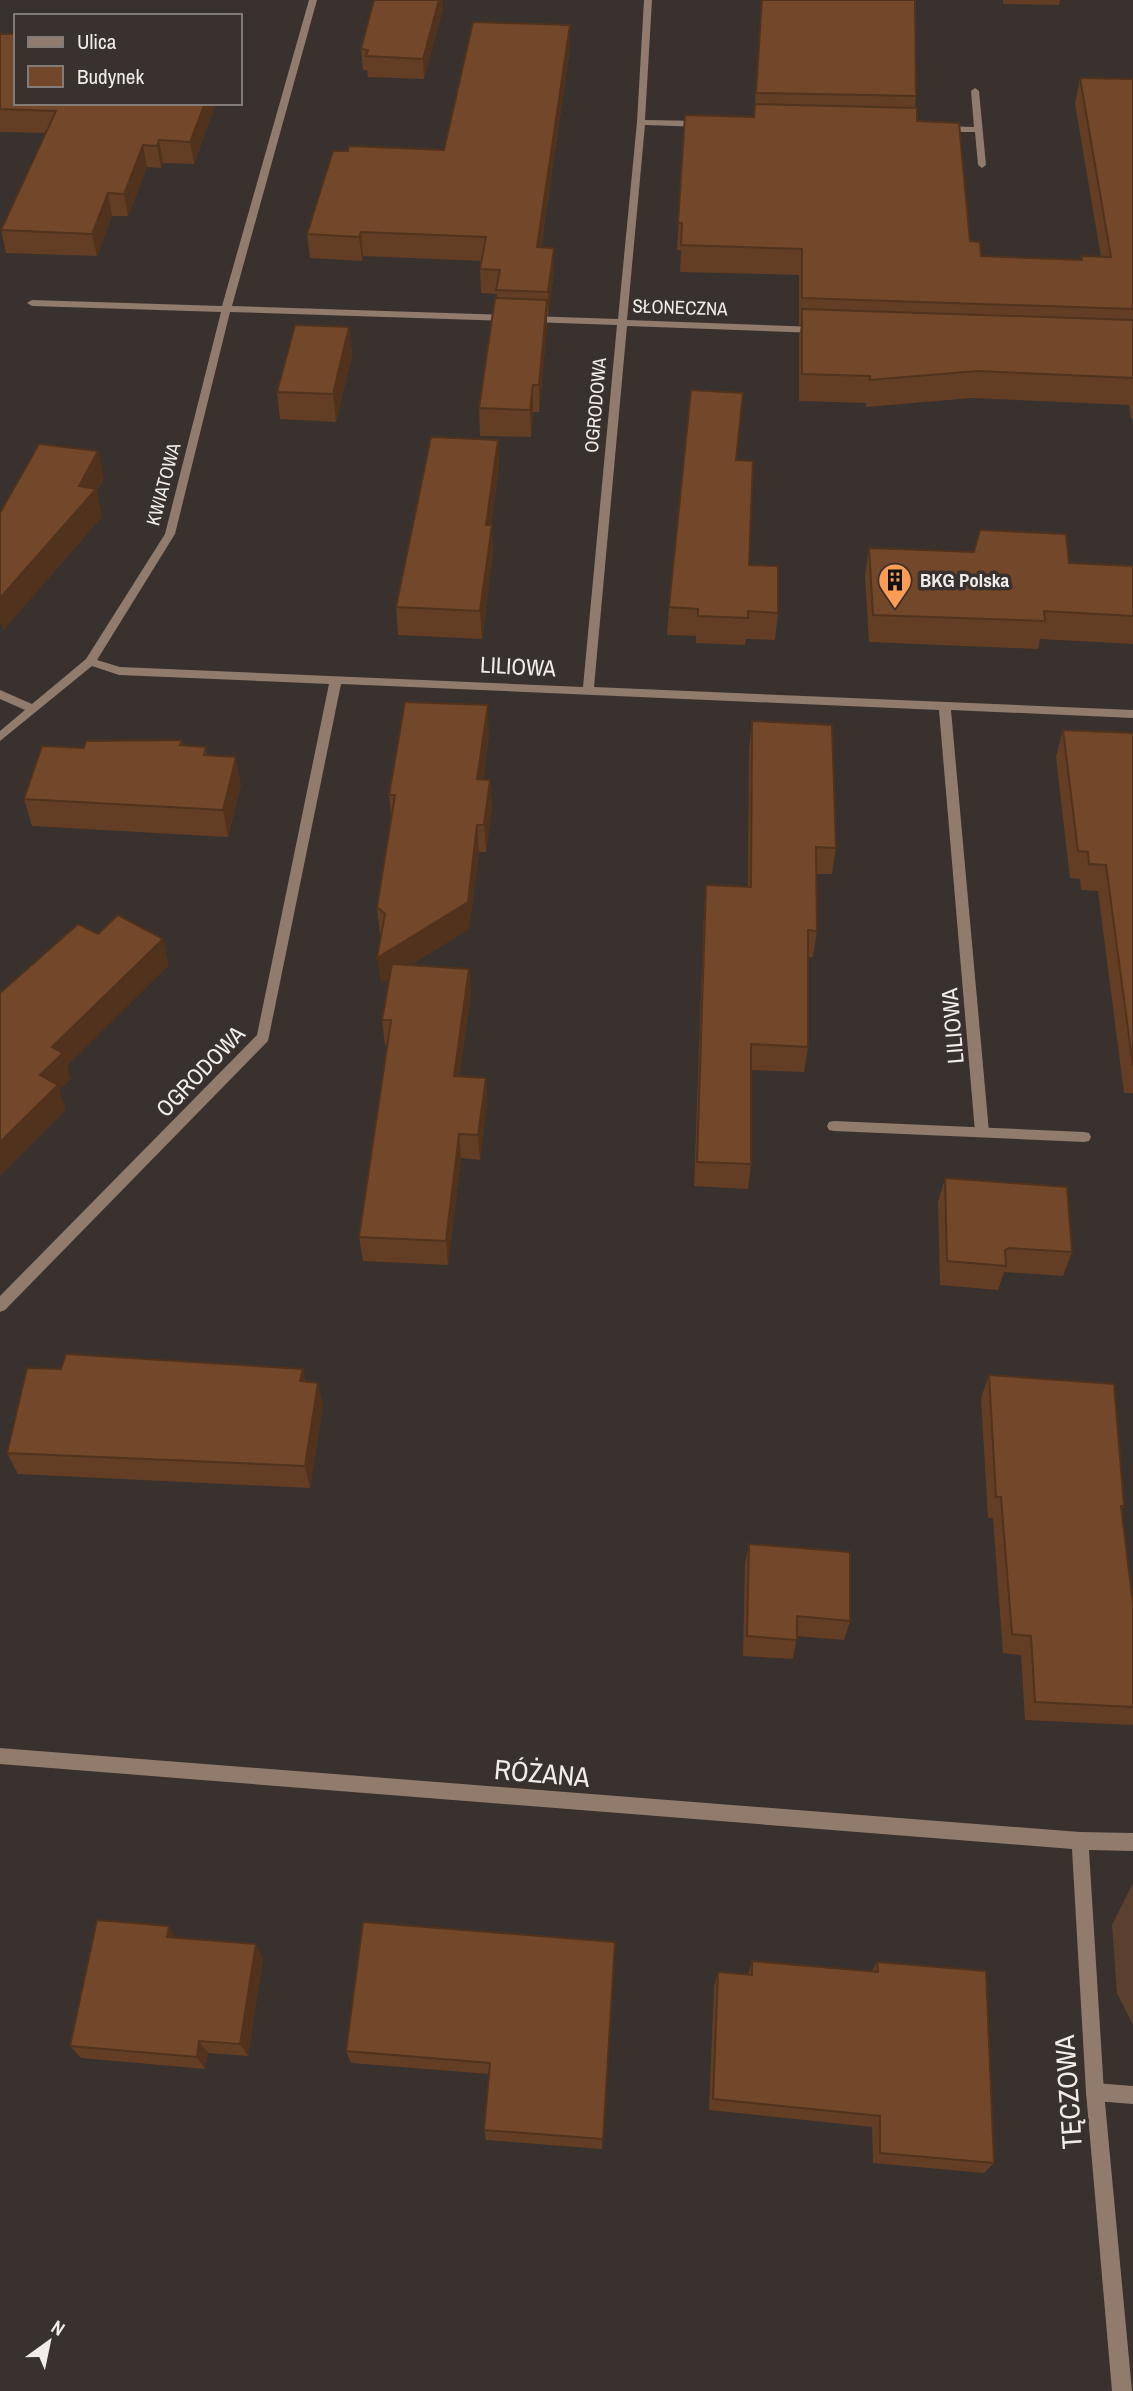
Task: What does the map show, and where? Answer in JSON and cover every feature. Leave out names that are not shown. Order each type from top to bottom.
[{"type":"street","name":"KWIATOWA","points":[[0,737],[90,662],[170,534],[226,309],[313,0]]},
{"type":"street","name":"OGRODOWA","points":[[588,690],[641,122],[648,0]]},
{"type":"street","points":[[975,91],[982,164]]},
{"type":"street","points":[[641,122],[708,124]]},
{"type":"street","points":[[938,129],[979,130]]},
{"type":"street","points":[[32,303],[226,309]]},
{"type":"street","name":"SŁONECZNA","points":[[226,309],[830,330]]},
{"type":"street","name":"LILIOWA","points":[[90,662],[119,671],[1133,714]]},
{"type":"street","name":"OGRODOWA","points":[[0,1306],[263,1037],[336,679]]},
{"type":"street","points":[[0,694],[34,709]]},
{"type":"street","name":"LILIOWA","points":[[945,707],[982,1132]]},
{"type":"street","points":[[834,1126],[1084,1137]]},
{"type":"street","name":"RÓŻANA","points":[[0,1756],[1080,1842]]},
{"type":"street","points":[[1080,1842],[1133,1842]]},
{"type":"street","name":"TĘCZOWA","points":[[1080,1842],[1095,2092],[1122,2391]]},
{"type":"street","points":[[1095,2092],[1133,2095]]},
{"type":"shaded area","points":[[1133,1883],[1133,2025],[1117,1993],[1112,1925]]},
{"type":"building","points":[[374,0],[439,0],[423,59],[366,56],[368,50],[361,49]]},
{"type":"building","points":[[762,0],[915,0],[916,96],[756,93]]},
{"type":"building","points":[[473,22],[570,25],[537,247],[554,248],[548,292],[496,290],[500,270],[480,269],[486,237],[361,232],[359,237],[307,234],[333,151],[348,151],[349,146],[444,150]]},
{"type":"building","points":[[0,34],[14,34],[14,105],[204,105],[190,142],[159,140],[157,146],[143,145],[124,194],[108,193],[92,234],[1,230],[56,111],[0,109]]},
{"type":"building","points":[[1080,78],[1133,79],[1133,309],[802,298],[802,249],[681,245],[682,223],[678,223],[685,115],[754,117],[755,104],[917,108],[917,121],[959,123],[970,241],[980,242],[981,256],[1082,260],[1081,256],[1111,257]]},
{"type":"building","points":[[495,298],[547,300],[539,385],[533,385],[530,410],[479,408]]},
{"type":"building","points":[[802,309],[1133,320],[1133,378],[977,371],[870,380],[870,376],[802,374]]},
{"type":"building","points":[[295,325],[349,327],[333,394],[277,392]]},
{"type":"building","points":[[691,390],[743,393],[736,460],[753,461],[749,565],[778,566],[778,613],[748,611],[748,618],[698,616],[698,609],[669,607]]},
{"type":"building","points":[[431,437],[498,440],[486,525],[492,525],[480,611],[396,607]]},
{"type":"building","points":[[39,444],[98,451],[79,486],[96,489],[0,598],[0,513]]},
{"type":"building","points":[[980,530],[1066,534],[1069,563],[1133,566],[1133,616],[1044,611],[1045,621],[873,615],[869,548],[974,552]]},
{"type":"building","points":[[405,702],[488,705],[477,779],[490,780],[484,825],[477,825],[468,902],[377,958],[385,914],[377,907],[395,795],[389,795]]},
{"type":"building","points":[[752,721],[832,725],[836,848],[816,847],[817,931],[808,930],[808,1047],[751,1044],[751,1164],[697,1162],[706,885],[751,887]]},
{"type":"building","points":[[1063,730],[1133,733],[1133,1066],[1106,865],[1089,864],[1088,852],[1078,851]]},
{"type":"building","points":[[182,740],[180,745],[206,747],[204,755],[236,757],[223,810],[24,799],[42,746],[84,748],[86,741]]},
{"type":"building","points":[[118,915],[163,939],[52,1047],[63,1053],[40,1075],[58,1085],[0,1142],[0,993],[78,924],[98,934]]},
{"type":"building","points":[[392,964],[469,969],[454,1076],[486,1078],[478,1135],[459,1134],[446,1241],[359,1237],[391,1020],[382,1020]]},
{"type":"building","points":[[945,1178],[1067,1187],[1072,1252],[1009,1248],[1005,1250],[1006,1266],[947,1261]]},
{"type":"building","points":[[66,1354],[303,1369],[300,1381],[318,1383],[305,1466],[7,1453],[27,1368],[61,1369]]},
{"type":"building","points":[[989,1375],[1114,1384],[1124,1506],[1121,1506],[1133,1604],[1133,1707],[1035,1702],[1031,1636],[1012,1634],[1001,1497],[996,1497]]},
{"type":"building","points":[[749,1544],[850,1552],[850,1621],[797,1616],[797,1640],[747,1636]]},
{"type":"building","points":[[97,1920],[169,1926],[167,1937],[256,1944],[240,2044],[199,2041],[197,2057],[70,2046]]},
{"type":"building","points":[[363,1922],[615,1942],[603,2139],[484,2130],[490,2063],[346,2051]]},
{"type":"building","points":[[752,1961],[878,1972],[877,1962],[986,1971],[994,2163],[880,2153],[880,2116],[713,2099],[718,1972],[752,1975]]},
{"type":"place","name":"BKG Polska","points":[[895,610]]}]
